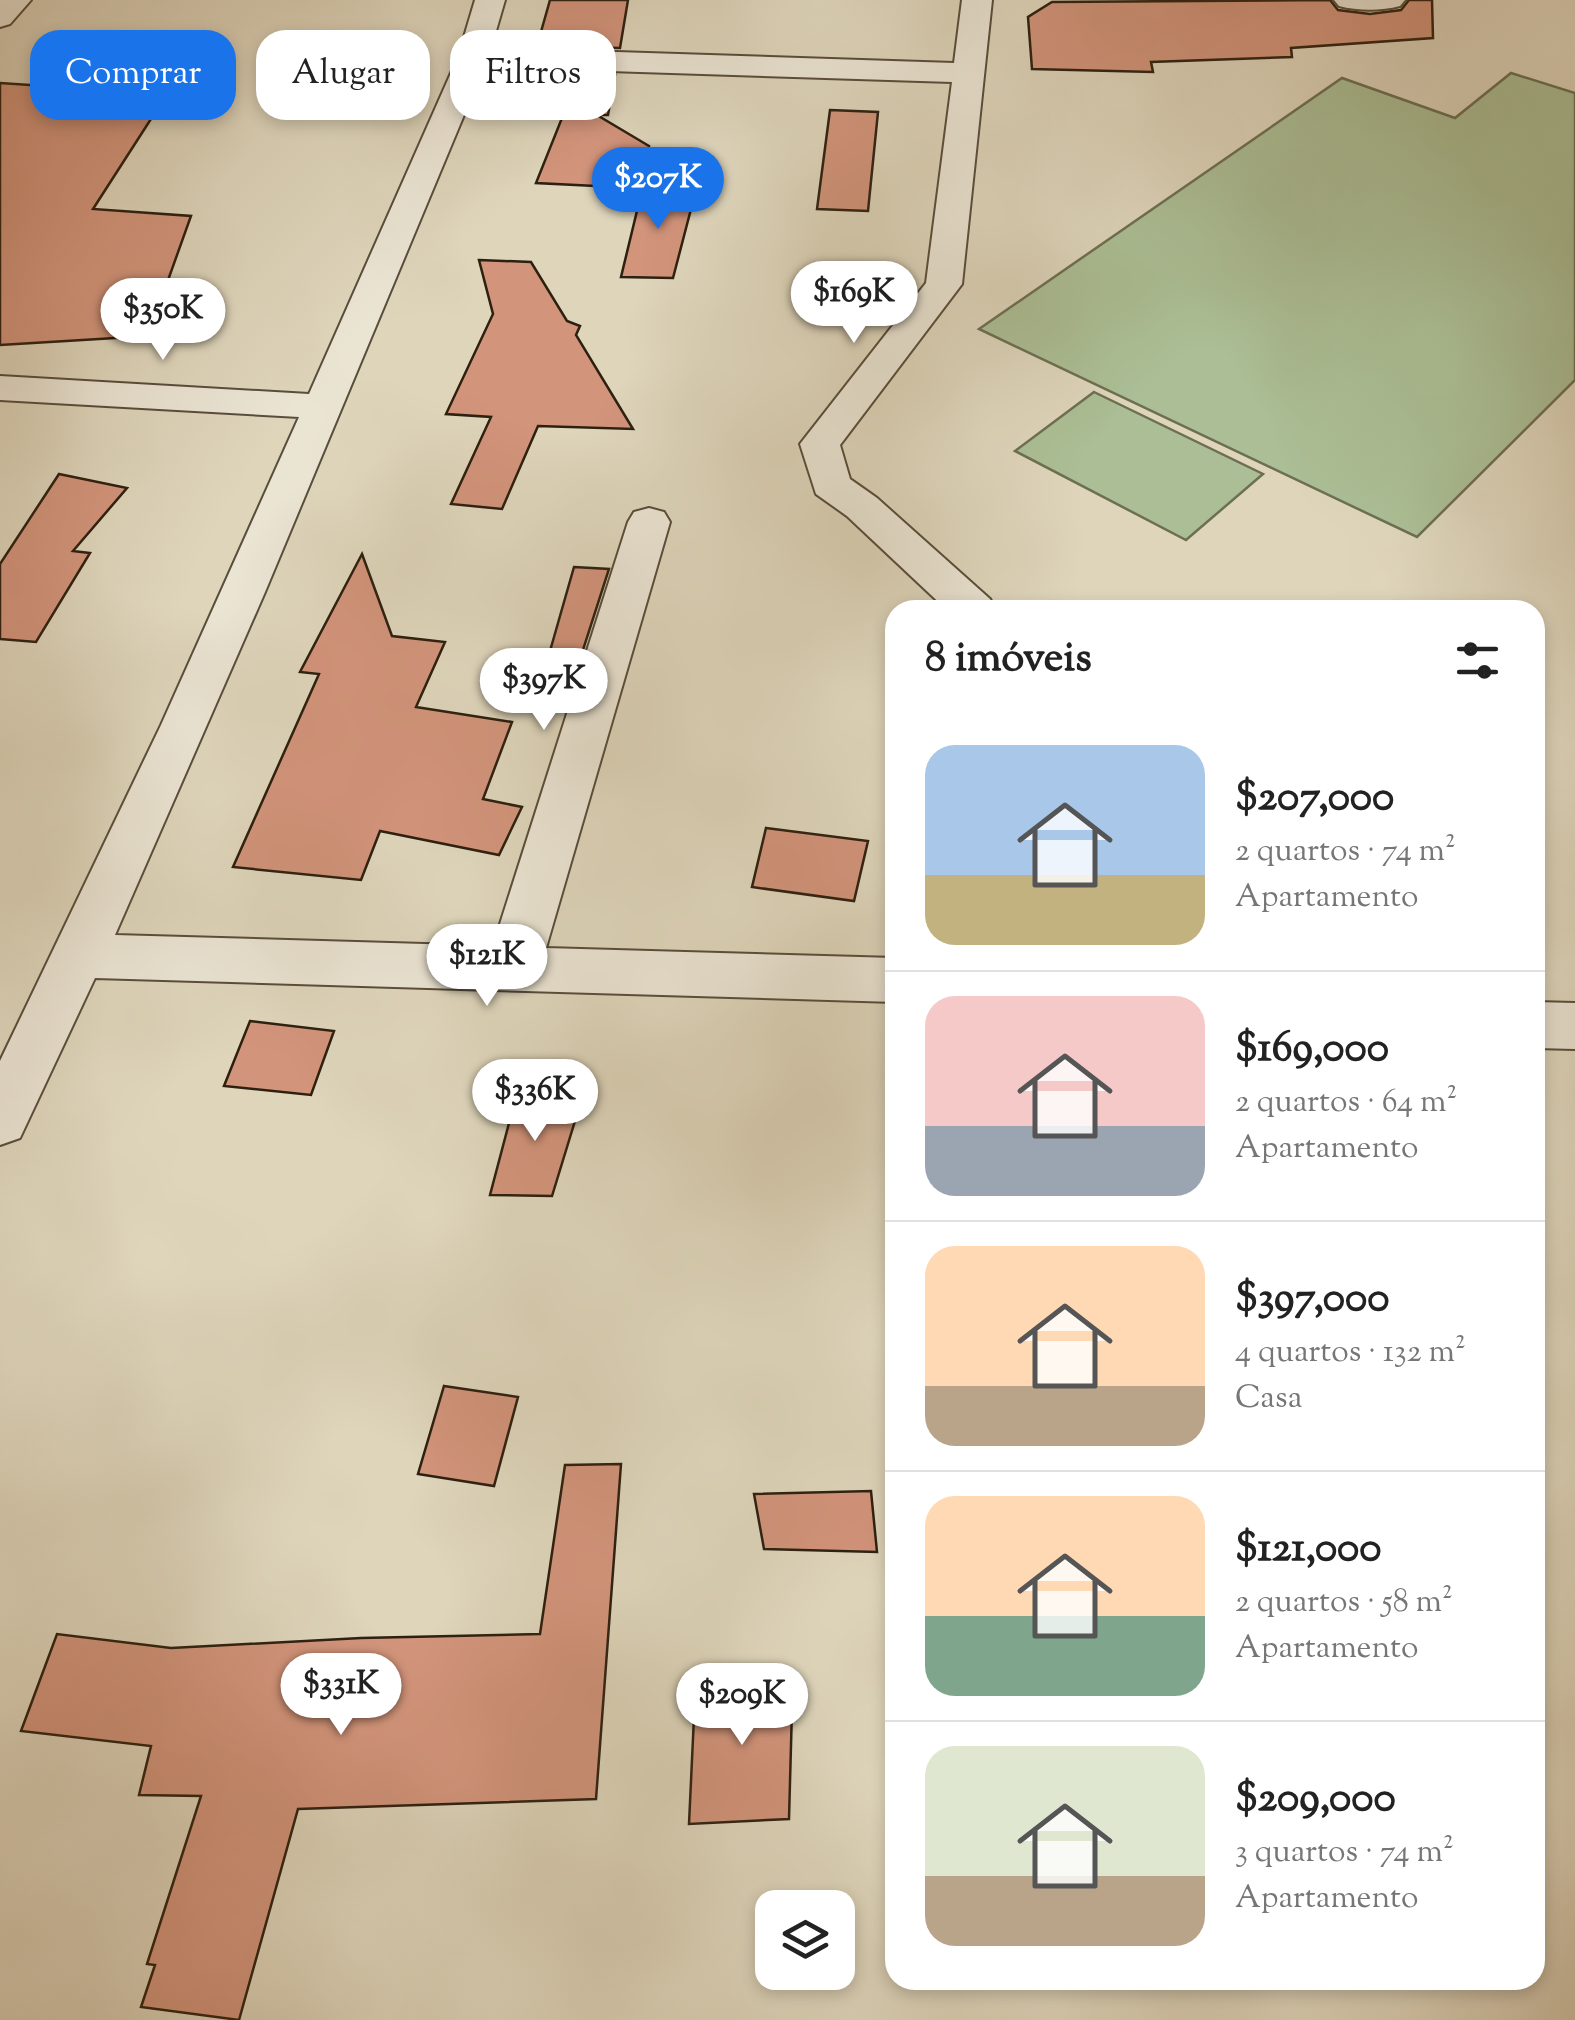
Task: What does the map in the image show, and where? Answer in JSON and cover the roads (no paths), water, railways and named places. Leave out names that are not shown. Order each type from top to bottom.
[{"type":"street","points":[[0,18],[16,0]]},
{"type":"street","points":[[481,30],[490,0]]},
{"type":"street","points":[[963,600],[862,507],[832,486],[820,444],[944,284],[977,0]]},
{"type":"street","points":[[1349,0],[1390,0]]},
{"type":"street","points":[[616,61],[969,72]]},
{"type":"street","points":[[0,1120],[81,956],[450,111]]},
{"type":"street","points":[[0,388],[323,407]]},
{"type":"street","points":[[513,967],[649,522]]},
{"type":"street","points":[[81,956],[885,980]]},
{"type":"street","points":[[1545,1025],[1575,1026]]}]
